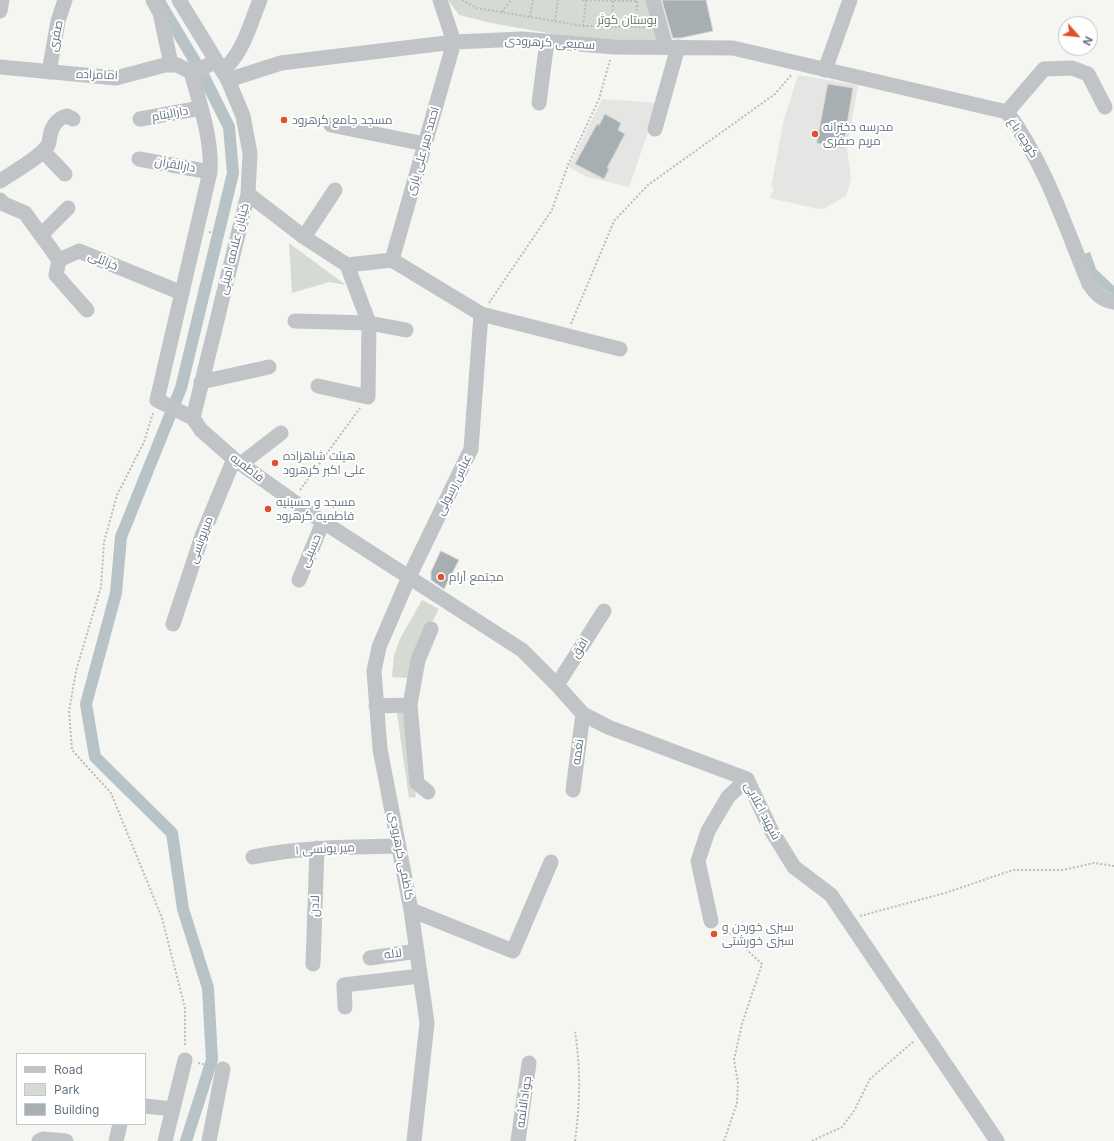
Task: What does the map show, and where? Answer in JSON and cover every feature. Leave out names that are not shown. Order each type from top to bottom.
[{"type":"street","points":[[0,11],[2,0]]},
{"type":"street","name":"صفری","points":[[49,72],[58,21],[65,0]]},
{"type":"street","points":[[153,0],[160,13],[171,64],[191,72],[211,154],[210,172],[157,400],[193,418]]},
{"type":"street","name":"خیابان علامه امینی","points":[[179,0],[222,71],[243,116],[248,135],[250,153],[248,194],[193,418]]},
{"type":"street","points":[[222,71],[229,66],[239,50],[260,0]]},
{"type":"street","points":[[440,0],[454,42]]},
{"type":"street","points":[[653,0],[660,27],[672,47],[655,129]]},
{"type":"street","points":[[825,70],[850,0]]},
{"type":"street","name":"سمیعی کرهرودی","points":[[191,72],[222,71],[454,42],[522,39],[614,47],[733,48],[825,70]]},
{"type":"street","points":[[539,103],[547,41]]},
{"type":"street","name":"احمد میر علی یاری","points":[[392,260],[454,42]]},
{"type":"street","name":"امامزاده","points":[[0,67],[116,78],[171,64]]},
{"type":"street","points":[[1007,112],[1044,69],[1072,68],[1088,74],[1104,107]]},
{"type":"street","name":"کوچه باغ","points":[[825,70],[1007,112],[1023,134],[1038,160],[1089,284],[1096,295],[1107,301],[1114,302]]},
{"type":"street","name":"دارالیتام","points":[[140,119],[201,108]]},
{"type":"street","points":[[0,181],[43,151],[49,144],[50,135],[54,126],[61,118],[67,116],[73,119]]},
{"type":"street","points":[[331,126],[425,144]]},
{"type":"street","points":[[43,151],[65,174]]},
{"type":"street","name":"دارالقرآن","points":[[139,159],[210,172]]},
{"type":"street","points":[[304,236],[335,190]]},
{"type":"street","points":[[248,194],[304,236],[347,265],[369,323],[368,397],[318,386]]},
{"type":"street","points":[[1,205],[25,213],[59,260],[56,275],[86,310]]},
{"type":"street","points":[[41,235],[68,208]]},
{"type":"street","name":"خزائلی","points":[[59,260],[79,251],[182,292]]},
{"type":"street","points":[[347,265],[392,260],[481,314],[620,349]]},
{"type":"street","name":"عباس رسولی","points":[[408,577],[471,449],[481,314]]},
{"type":"street","points":[[295,321],[369,323],[406,330]]},
{"type":"street","points":[[201,382],[269,367]]},
{"type":"street","name":"فاطمیه","points":[[193,418],[201,430],[237,462],[323,522],[522,650],[583,714]]},
{"type":"street","points":[[237,462],[281,433]]},
{"type":"street","name":"میریونسی","points":[[173,624],[202,536],[237,462]]},
{"type":"street","name":"حسینی","points":[[299,580],[323,522]]},
{"type":"street","name":"کاظمی کرهرودی","points":[[408,577],[379,647],[374,671],[380,750],[411,910],[427,1023],[414,1141]]},
{"type":"street","name":"افق","points":[[557,685],[604,611]]},
{"type":"street","points":[[428,792],[417,783],[410,705],[418,660],[431,629]]},
{"type":"street","points":[[376,706],[410,705]]},
{"type":"street","name":"شهید اعلایی","points":[[583,714],[608,727],[747,779],[771,830],[794,867],[831,895],[997,1141]]},
{"type":"street","name":"نغمه","points":[[573,790],[583,714]]},
{"type":"street","points":[[710,921],[698,861],[708,831],[728,797],[747,779]]},
{"type":"street","name":"میر یونسی ۱","points":[[253,857],[281,851],[317,848],[399,846]]},
{"type":"street","name":"لادن","points":[[313,964],[317,848]]},
{"type":"street","points":[[411,910],[513,950],[551,862]]},
{"type":"street","name":"لاله","points":[[370,958],[417,951]]},
{"type":"street","points":[[345,1007],[344,985],[420,976]]},
{"type":"street","points":[[165,1141],[185,1060]]},
{"type":"street","name":"جوادالائمه","points":[[518,1141],[529,1063]]},
{"type":"street","points":[[209,1141],[223,1069]]},
{"type":"street","points":[[146,1106],[172,1109]]},
{"type":"street","points":[[116,1141],[120,1125]]},
{"type":"street","points":[[39,1141],[43,1139],[66,1141]]},
{"type":"path","points":[[462,0],[478,8],[583,26],[660,27]]},
{"type":"path","points":[[502,12],[511,0]]},
{"type":"path","points":[[530,17],[533,0]]},
{"type":"path","points":[[555,21],[558,0]]},
{"type":"path","points":[[582,0],[637,1],[636,27]]},
{"type":"path","points":[[583,26],[586,0]]},
{"type":"path","points":[[612,27],[613,1]]},
{"type":"path","points":[[481,314],[552,210],[568,165],[599,99],[614,47]]},
{"type":"path","points":[[567,335],[614,221],[648,185],[775,94],[800,64]]},
{"type":"path","points":[[209,232],[228,236]]},
{"type":"path","points":[[292,500],[368,397]]},
{"type":"path","points":[[157,400],[144,442],[118,495],[104,542],[101,588],[76,671],[70,711],[72,750],[112,793],[162,918],[185,1008],[185,1060]]},
{"type":"path","points":[[847,919],[946,893],[1013,870],[1063,870],[1094,863],[1114,866]]},
{"type":"path","points":[[710,921],[729,933],[762,964],[742,1024],[734,1060],[738,1083],[737,1102],[724,1141]]},
{"type":"path","points":[[576,1032],[580,1062],[580,1104],[576,1141]]},
{"type":"path","points":[[812,1141],[842,1127],[854,1111],[870,1079],[923,1032]]},
{"type":"shaded area","name":"مدرسه دخترانه مریم صفری","points":[[798,75],[858,85],[847,148],[851,179],[846,196],[825,208],[818,209],[770,198],[774,188],[771,187],[784,119]]},
{"type":"shaded area","points":[[602,99],[658,103],[629,187],[587,177],[569,167]]},
{"type":"shaded area","points":[[1090,252],[1096,269],[1114,286],[1114,295],[1101,287],[1094,278],[1084,254]]},
{"type":"green space","name":"بوستان کوثر","points":[[448,0],[649,0],[661,41],[587,40],[491,23],[459,15]]},
{"type":"green space","points":[[289,243],[346,285],[329,282],[292,293]]},
{"type":"green space","points":[[422,600],[439,609],[414,656],[409,678],[392,677],[394,655],[401,637]]},
{"type":"green space","points":[[406,711],[416,797],[409,798],[397,713]]},
{"type":"building","points":[[662,0],[706,0],[713,31],[681,38],[673,38]]},
{"type":"building","points":[[828,84],[853,88],[843,148],[817,143]]},
{"type":"building","points":[[605,114],[621,123],[618,130],[625,134],[607,168],[609,169],[604,179],[575,164],[597,124],[599,125]]},
{"type":"building","name":"مجتمع آرام","points":[[441,551],[459,560],[444,589],[431,580],[431,572]]},
{"type":"waterway","points":[[160,3],[202,73],[229,127],[233,173],[181,388],[121,537],[116,593],[86,704],[95,757],[172,833],[183,909],[208,988],[212,1060],[186,1141]]},
{"type":"place","name":"مسجد جامع کرهرود","points":[[284,120]]},
{"type":"place","name":"مدرسه دخترانه مریم صفری","points":[[815,134]]},
{"type":"place","name":"هیئت شاهزاده علی اکبر کرهرود","points":[[275,463]]},
{"type":"place","name":"مسجد و حسینیه فاطمیه کرهرود","points":[[268,509]]},
{"type":"place","name":"مجتمع آرام","points":[[441,577]]},
{"type":"place","name":"سبزی خوردن و سبزی خورشتی","points":[[714,934]]}]
